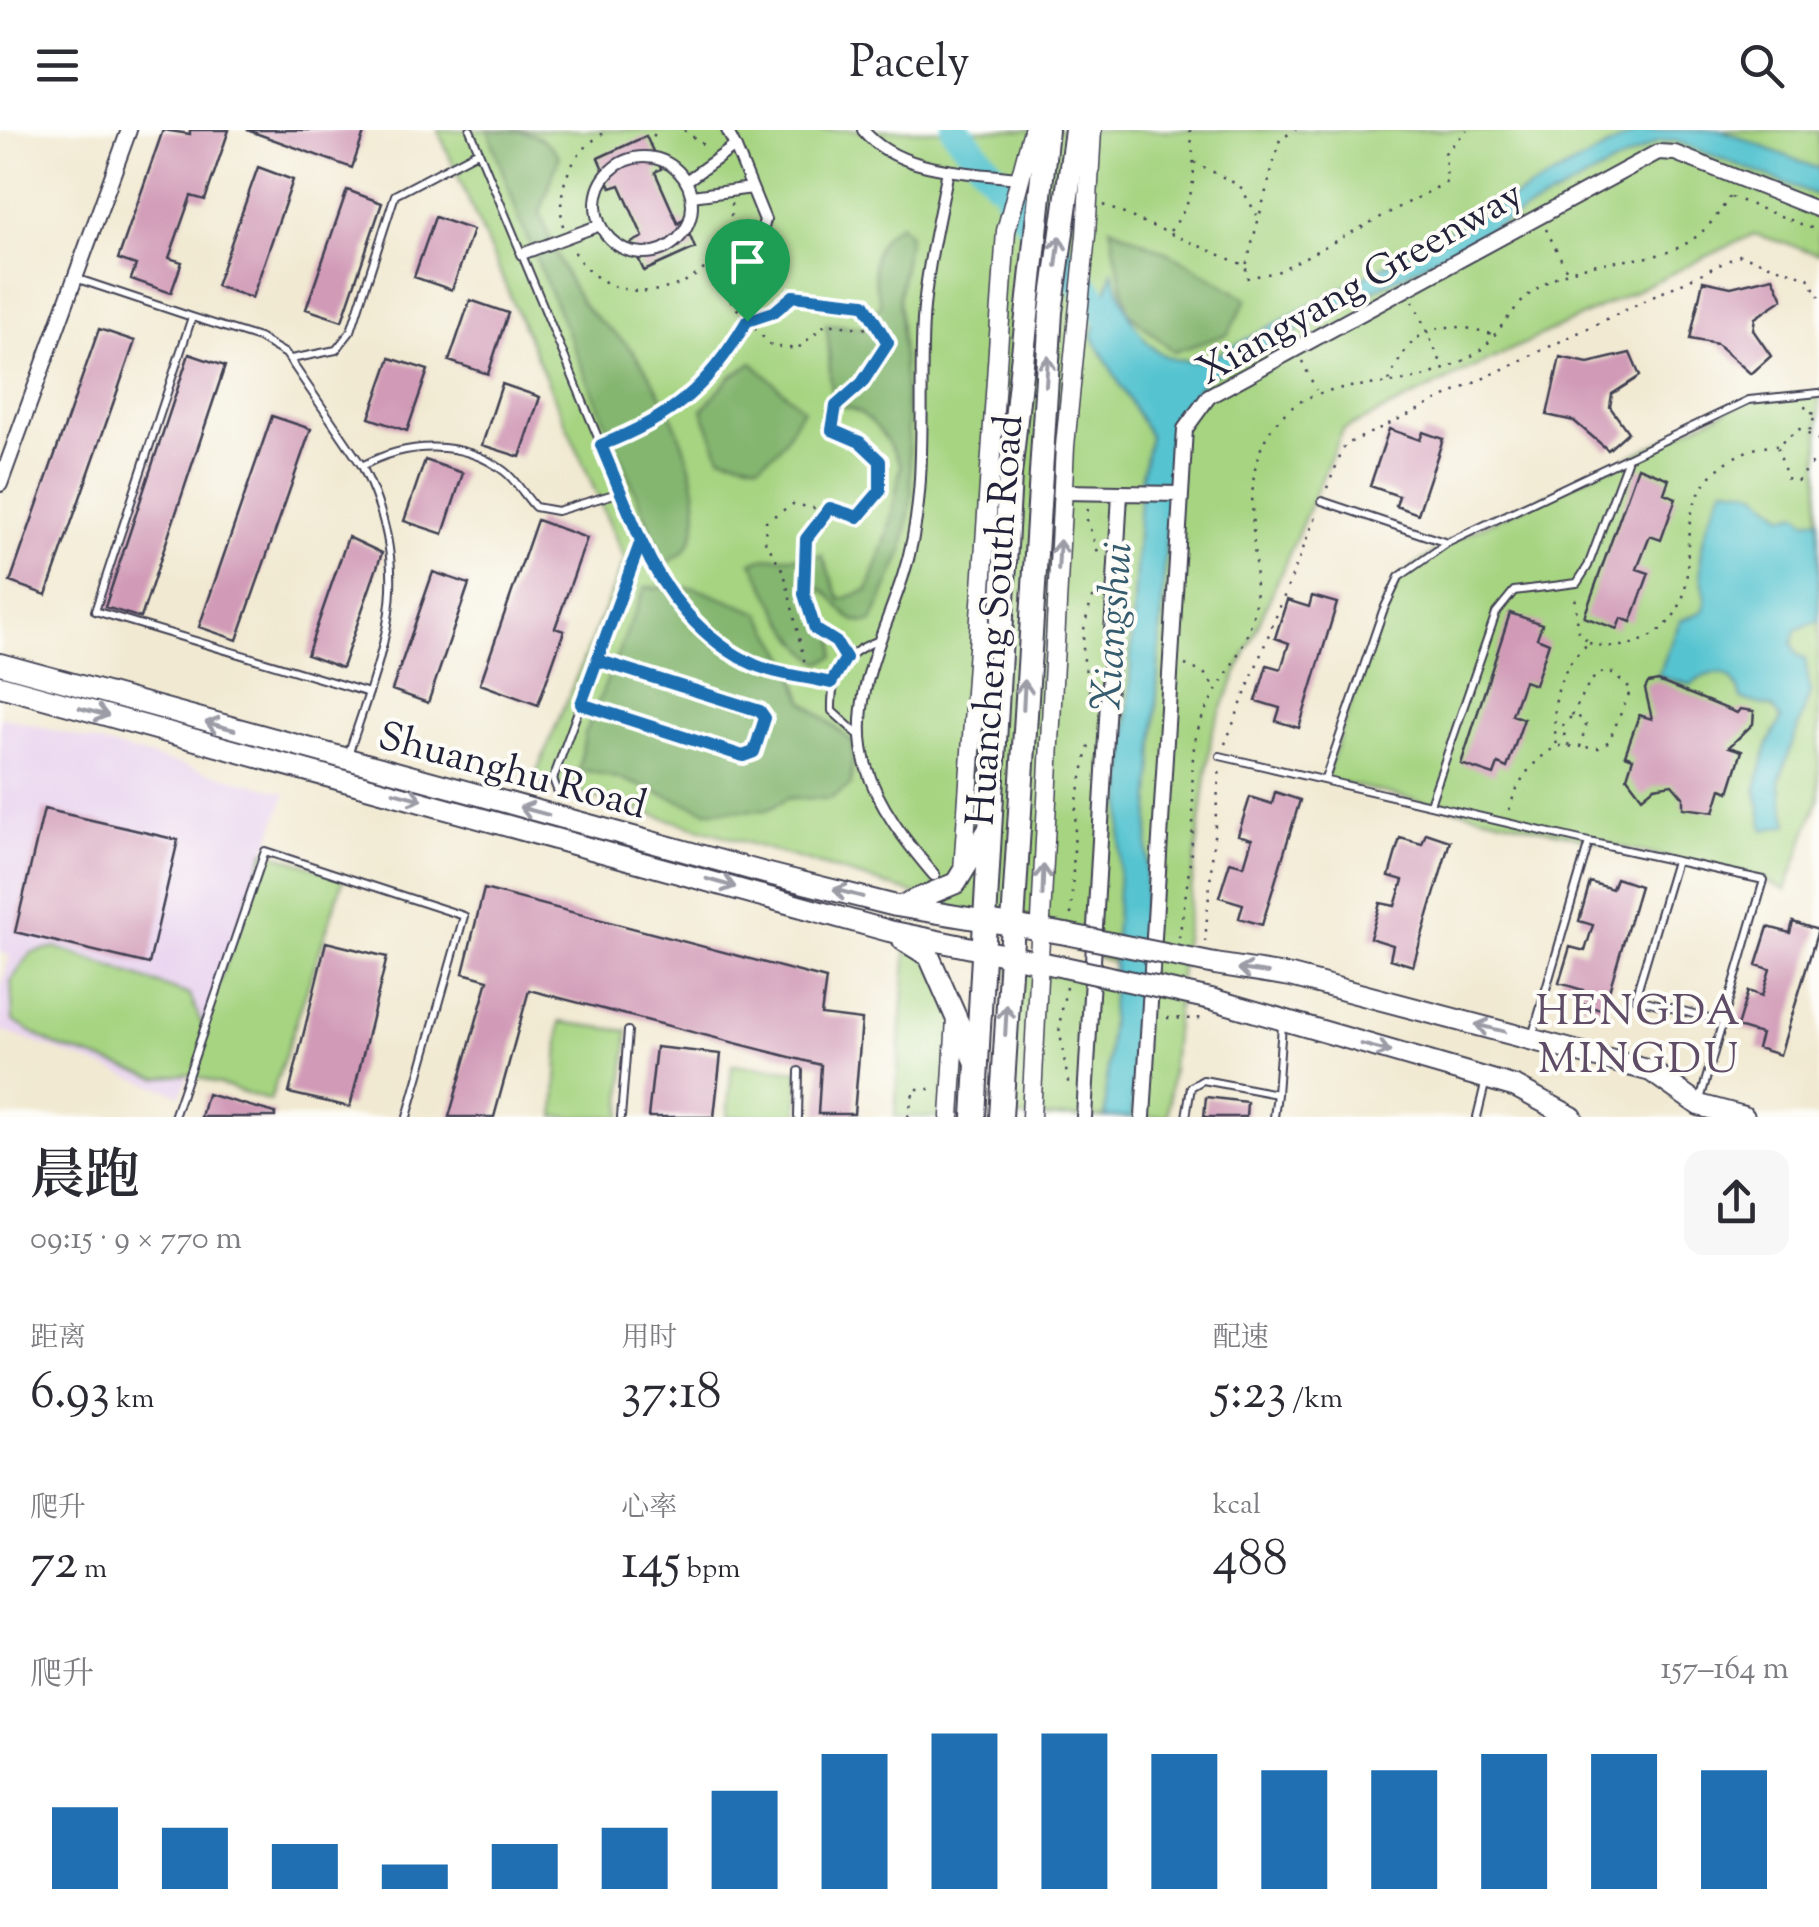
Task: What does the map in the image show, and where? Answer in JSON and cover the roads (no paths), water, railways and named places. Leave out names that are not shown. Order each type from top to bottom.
[{"type":"highway","name":"Huancheng South Road","points":[[974,1117],[1010,475],[1026,295],[1028,180],[1047,130]]},
{"type":"highway","name":"Huancheng South Road","points":[[1001,1117],[1051,312],[1076,130]]},
{"type":"main road","name":"Shuanghu Road","points":[[0,664],[896,906],[1069,932],[1215,964],[1291,976],[1532,1038]]},
{"type":"main road","name":"Shuanghu Road","points":[[0,686],[889,930],[1206,1000],[1282,1022]]},
{"type":"main road","points":[[896,906],[914,903],[956,882],[990,827]]},
{"type":"main road","points":[[889,930],[929,956],[977,1065]]},
{"type":"main road","points":[[1282,1022],[1516,1087],[1572,1117]]},
{"type":"main road","points":[[1532,1038],[1651,1072],[1698,1105],[1744,1117]]},
{"type":"street","points":[[0,484],[129,130]]},
{"type":"street","points":[[727,130],[765,220],[758,246]]},
{"type":"street","points":[[863,130],[876,146],[948,170],[1028,180]]},
{"type":"street","points":[[963,871],[1006,231],[1028,180],[1032,130]]},
{"type":"street","points":[[1031,1117],[1062,492],[1092,130]]},
{"type":"street","points":[[686,180],[735,146]]},
{"type":"street","name":"Xiangyang Greenway","points":[[1143,1117],[1185,428],[1209,396],[1658,152],[1675,154],[1819,210]]},
{"type":"street","points":[[646,156],[662,160],[686,180],[692,196],[688,226],[666,248],[636,253],[608,238],[600,225],[597,193],[615,166],[646,156]]},
{"type":"street","points":[[934,875],[896,829],[866,765],[863,708],[877,641],[904,574],[920,491],[923,315],[948,170]]},
{"type":"street","points":[[692,196],[752,188]]},
{"type":"street","points":[[522,254],[600,225]]},
{"type":"street","points":[[1062,492],[1179,494]]},
{"type":"street","points":[[1084,1117],[1124,494]]},
{"type":"street","points":[[950,1117],[956,1018]]},
{"type":"lane","points":[[470,130],[649,560],[699,630],[756,665],[831,683]]},
{"type":"lane","points":[[290,359],[336,350],[351,330],[395,195],[479,151]]},
{"type":"lane","points":[[75,278],[259,338],[290,359],[362,466],[383,509],[393,573],[387,640],[346,760]]},
{"type":"lane","points":[[192,317],[95,612],[368,693]]},
{"type":"lane","points":[[1325,779],[1382,611],[1399,577],[1447,543],[1749,400],[1819,393]]},
{"type":"lane","points":[[362,466],[395,453],[436,446],[462,450],[505,471],[534,507],[557,511],[621,492]]},
{"type":"lane","points":[[1430,804],[1496,614],[1514,591],[1577,582],[1588,566],[1628,460]]},
{"type":"lane","points":[[1322,501],[1447,543]]},
{"type":"lane","points":[[558,795],[553,779],[641,541]]},
{"type":"lane","points":[[864,740],[832,711],[831,683],[846,658],[877,641]]},
{"type":"lane","points":[[581,704],[743,756],[754,752],[765,718],[760,711],[597,660]]},
{"type":"lane","points":[[1220,756],[1764,880],[1698,1105]]},
{"type":"lane","points":[[1532,1038],[1589,842]]},
{"type":"lane","points":[[174,1117],[266,850],[464,916],[408,1117]]},
{"type":"lane","points":[[1676,861],[1636,998],[1723,1022]]},
{"type":"lane","points":[[1274,1117],[1282,1022]]},
{"type":"lane","points":[[620,1117],[628,1031]]},
{"type":"lane","points":[[798,1117],[799,1071]]},
{"type":"lane","points":[[1477,1117],[1486,1078]]},
{"type":"lane","points":[[1186,1117],[1191,1086],[1204,1080],[1277,1094]]},
{"type":"water","name":"Xiangshui","points":[[1640,130],[1721,130],[1819,169],[1819,196],[1676,141],[1659,141],[1207,378],[1195,393],[1180,427],[1167,524],[1132,1117],[1105,1117],[1141,479],[1150,436],[1092,336],[1113,271],[1126,308],[1145,340],[1173,359],[1213,357]]},
{"type":"water","points":[[1724,487],[1758,494],[1784,516],[1799,513],[1806,521],[1819,518],[1819,621],[1797,629],[1792,643],[1797,655],[1805,658],[1810,693],[1779,781],[1788,825],[1764,830],[1756,789],[1767,746],[1781,719],[1771,707],[1741,699],[1733,682],[1722,674],[1707,675],[1691,685],[1658,676],[1680,621],[1703,611],[1702,549],[1710,517]]},
{"type":"waterway","points":[[956,130],[997,180]]},
{"type":"waterway","name":"Xiangshui","points":[[1009,195],[1127,340]]},
{"type":"district","name":"HENGDA MINGDU","points":[[1639,1033]]}]
